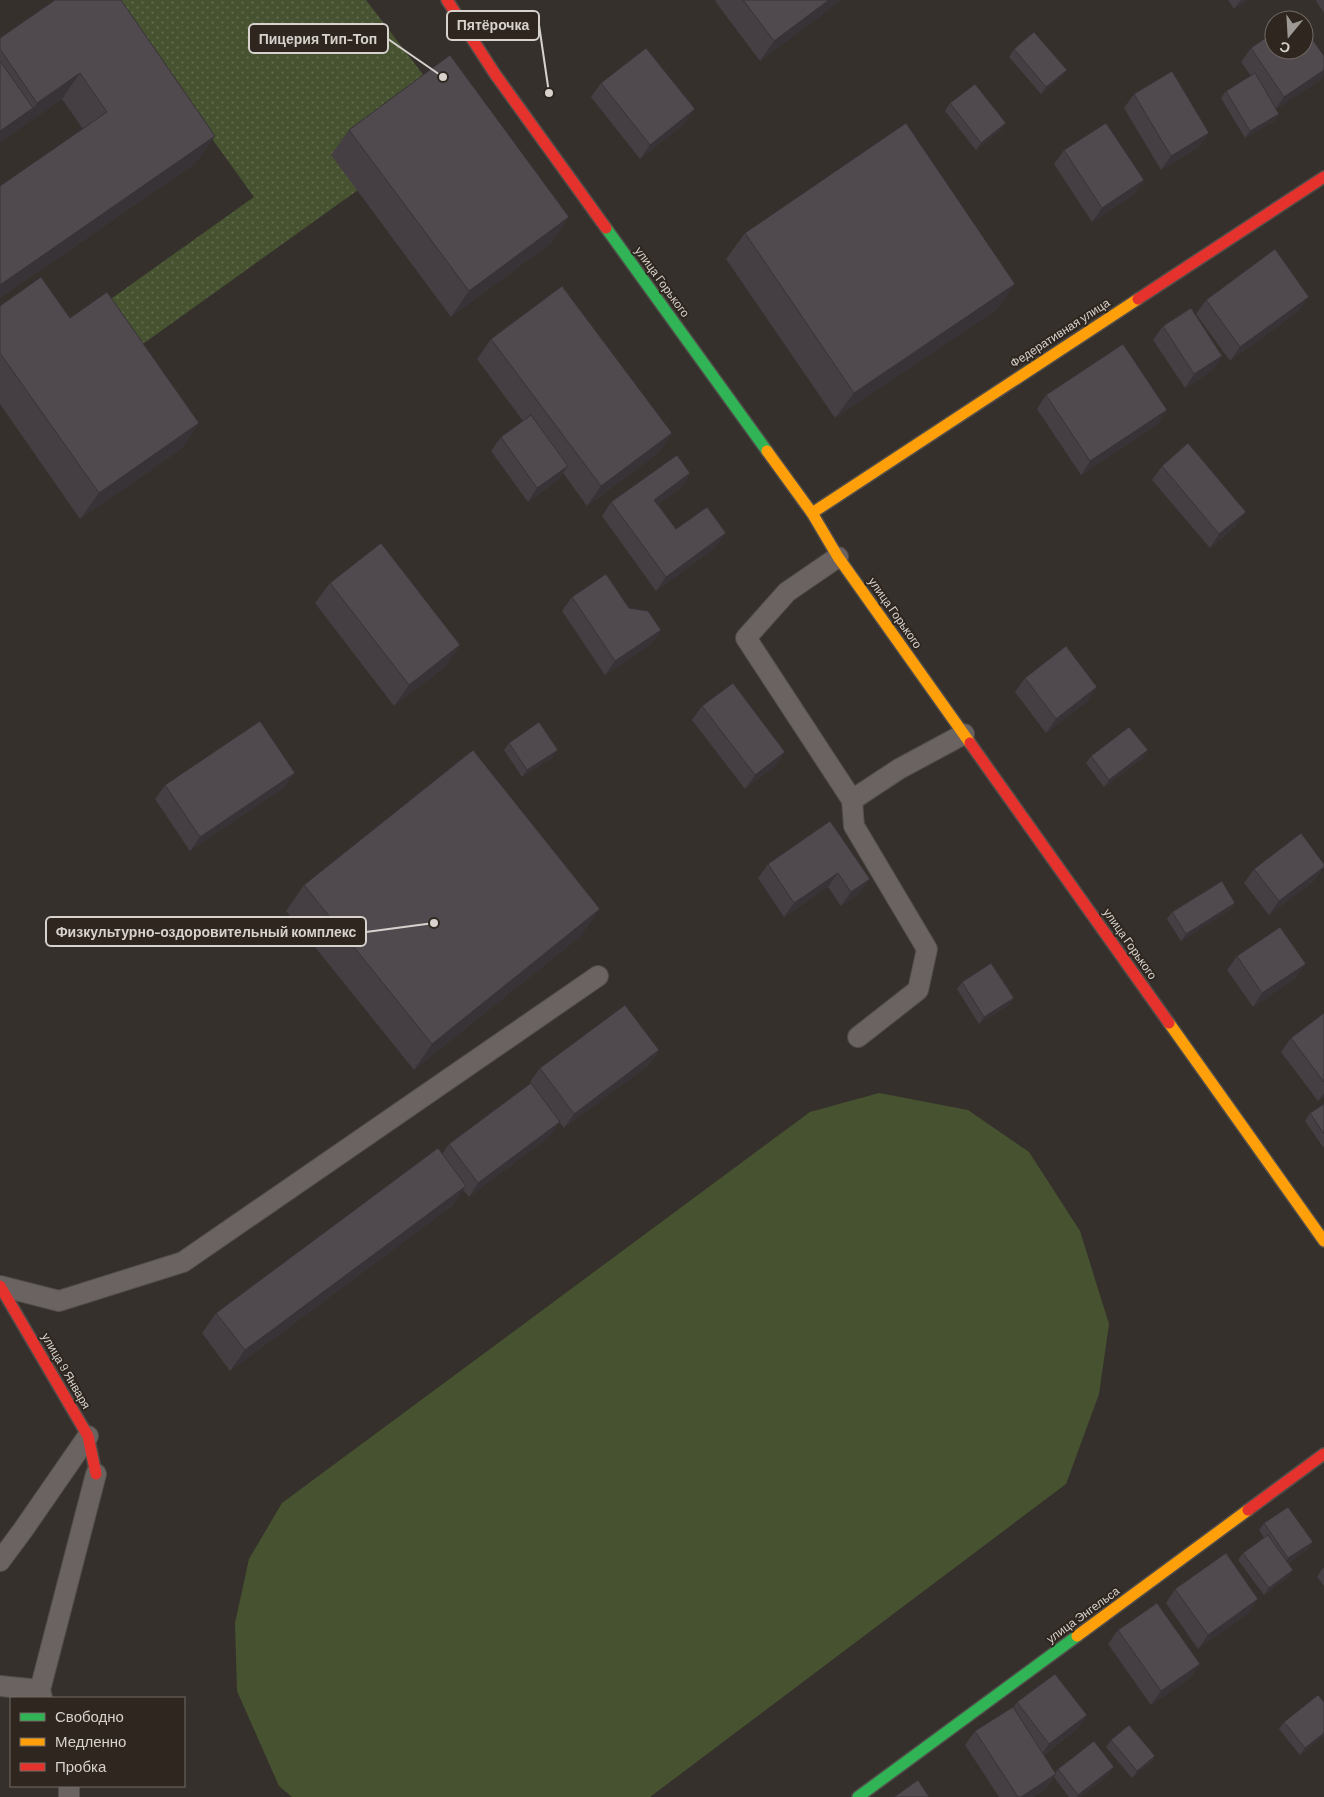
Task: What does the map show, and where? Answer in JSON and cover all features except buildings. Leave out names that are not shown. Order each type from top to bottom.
[{"type":"main road","name":"улица Горького","points":[[447,0],[495,74],[812,513],[838,556],[1324,1241]]},
{"type":"main road","name":"Федеративная улица","points":[[812,513],[1324,177]]},
{"type":"main road","name":"улица 9 Января","points":[[0,1286],[88,1436],[96,1474]]},
{"type":"main road","name":"улица Энгельса","points":[[858,1797],[1324,1454]]},
{"type":"lane","points":[[838,556],[787,592],[746,638],[852,800],[854,826],[927,949],[918,990],[858,1037]]},
{"type":"lane","points":[[852,800],[900,769],[964,734]]},
{"type":"lane","points":[[0,1286],[59,1301],[183,1262],[598,976]]},
{"type":"lane","points":[[0,1561],[88,1436]]},
{"type":"lane","points":[[0,1686],[41,1694],[96,1474]]},
{"type":"green space","points":[[112,0],[366,0],[457,119],[140,346],[108,301],[254,197]]},
{"type":"green space","points":[[879,1093],[968,1110],[1029,1152],[1080,1231],[1109,1324],[1099,1394],[1066,1484],[650,1797],[292,1797],[279,1786],[237,1691],[235,1623],[249,1559],[282,1503],[810,1112]]},
{"type":"traffic: fast","points":[[606,228],[767,451]]},
{"type":"traffic: fast","points":[[858,1797],[1077,1636]]},
{"type":"traffic: slow","points":[[812,513],[1138,299]]},
{"type":"traffic: slow","points":[[767,451],[812,513],[838,557],[970,743]]},
{"type":"traffic: slow","points":[[1169,1023],[1324,1241]]},
{"type":"traffic: slow","points":[[1077,1636],[1248,1510]]},
{"type":"traffic: jam","points":[[447,0],[495,74],[606,228]]},
{"type":"traffic: jam","points":[[1138,299],[1324,177]]},
{"type":"traffic: jam","points":[[970,743],[1169,1023]]},
{"type":"traffic: jam","points":[[0,1286],[88,1436],[96,1474]]},
{"type":"traffic: jam","points":[[1248,1510],[1324,1454]]},
{"type":"place","name":"Пицерия Тип-Топ","points":[[443,77]]},
{"type":"place","name":"Пятёрочка","points":[[549,93]]},
{"type":"place","name":"Физкультурно-оздоровительный комплекс","points":[[434,923]]}]
